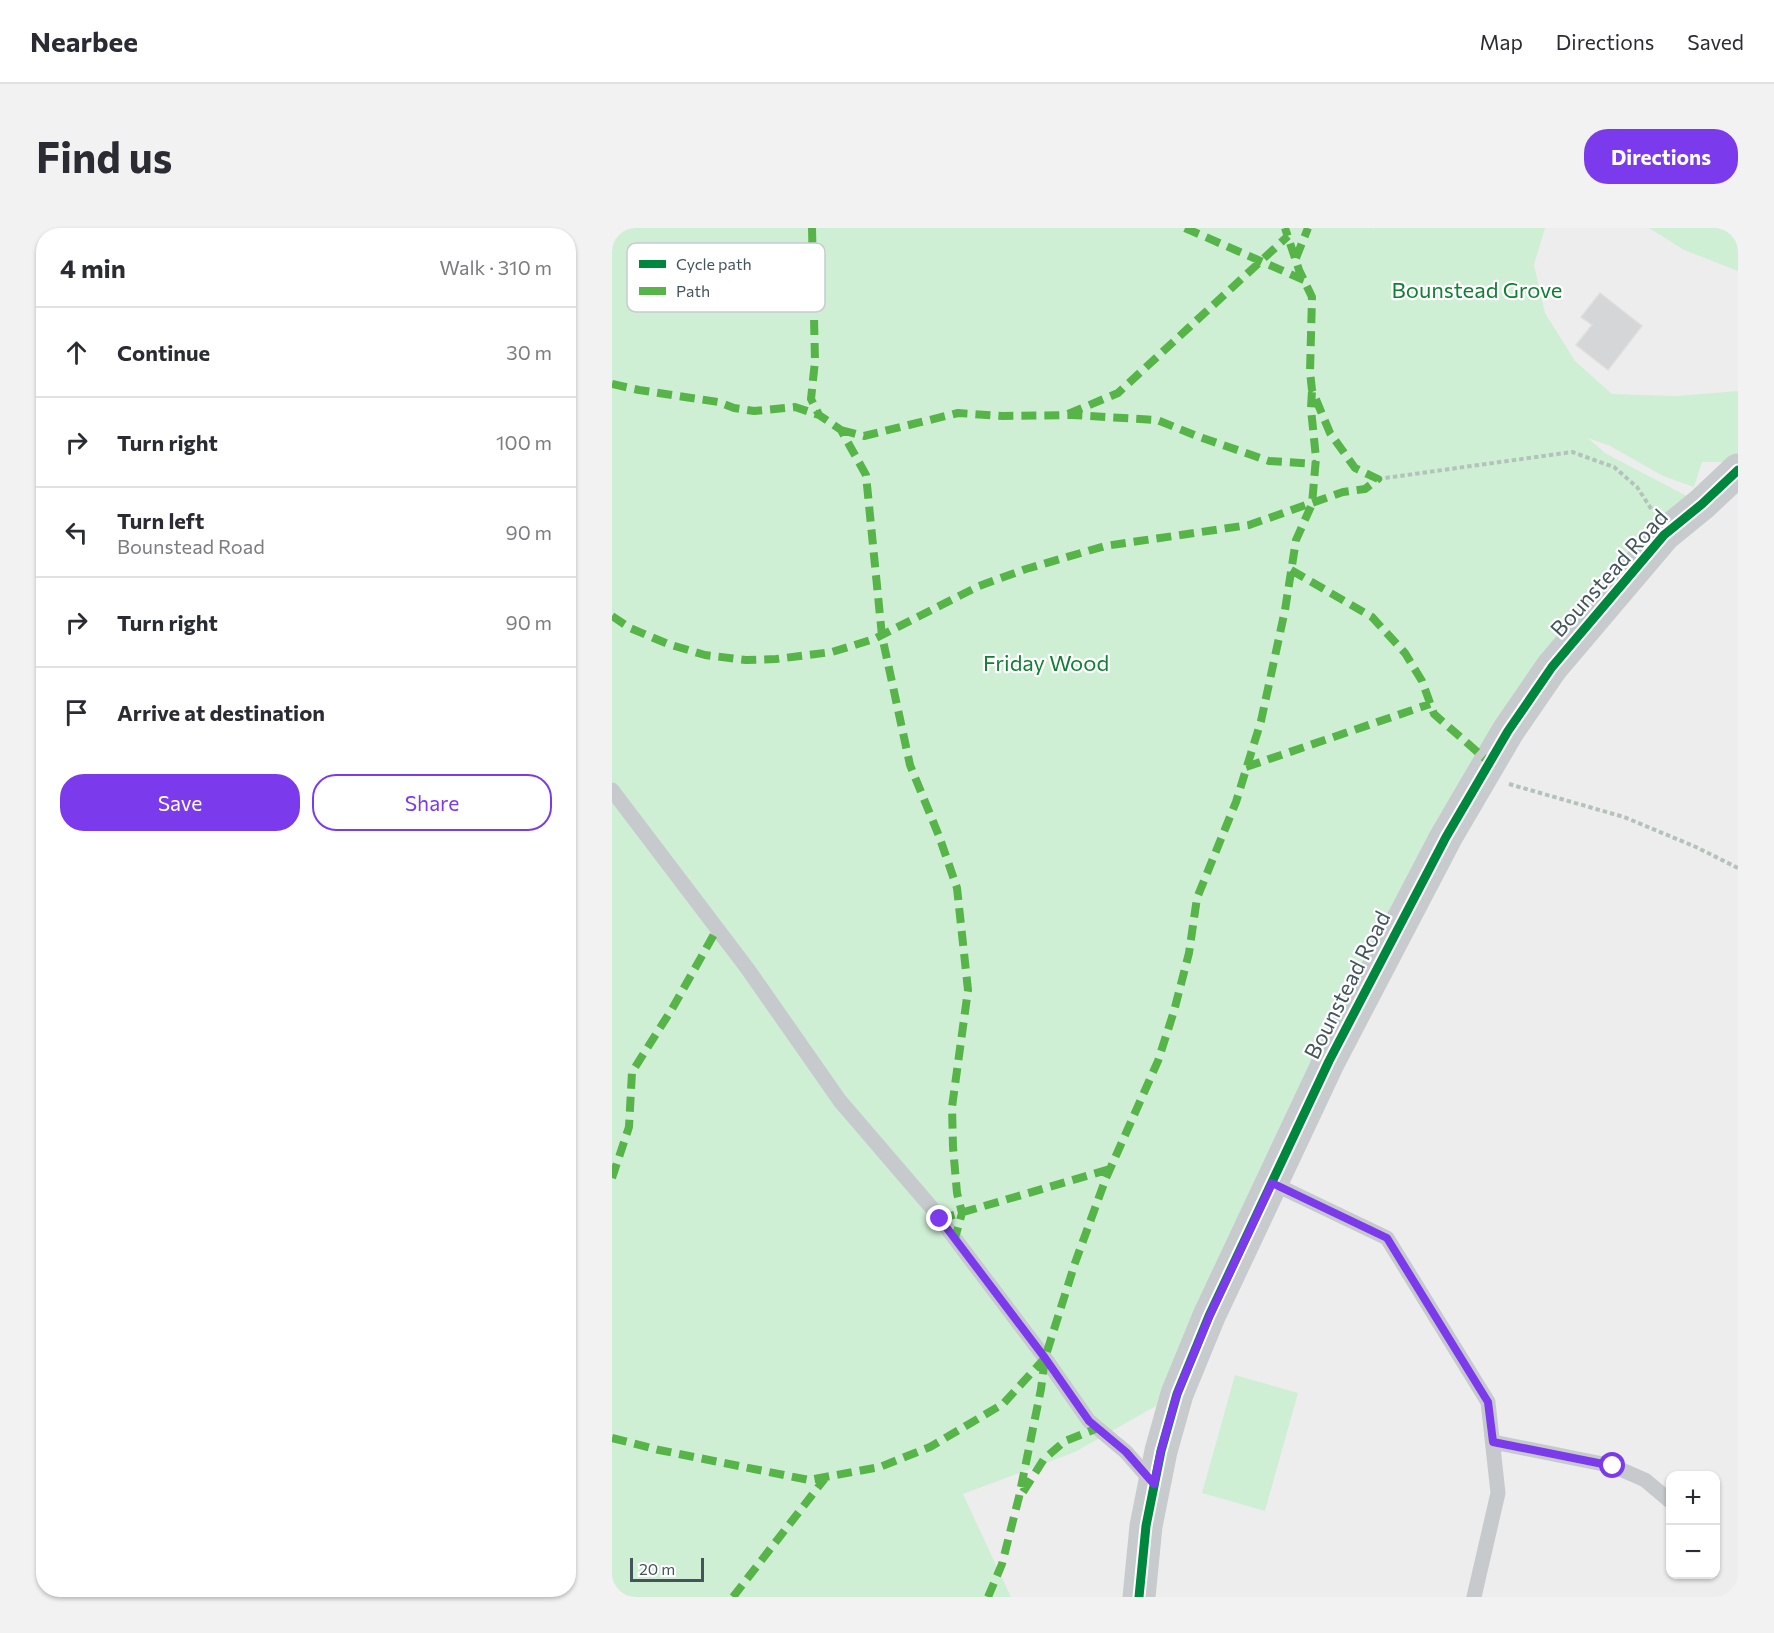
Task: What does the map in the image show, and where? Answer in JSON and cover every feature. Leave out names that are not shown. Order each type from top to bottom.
[{"type":"street","name":"Bounstead Road","points":[[1138,1597],[1146,1526],[1154,1484],[1177,1394],[1214,1307],[1329,1061],[1422,882],[1480,777],[1552,667],[1664,535],[1738,470]]},
{"type":"lane","points":[[612,790],[747,969],[840,1101],[931,1208],[1045,1358],[1089,1421],[1126,1452],[1154,1484]]},
{"type":"lane","points":[[1272,1183],[1387,1238],[1488,1402],[1498,1493],[1474,1597]]},
{"type":"lane","points":[[1493,1442],[1613,1466],[1646,1480],[1666,1497]]},
{"type":"path","points":[[1378,479],[1572,452],[1614,467],[1637,487],[1654,513],[1664,535]]},
{"type":"path","points":[[1480,777],[1624,817],[1696,847],[1738,868]]},
{"type":"green space","name":"Friday Wood","points":[[612,228],[1373,228],[1374,230],[1374,228],[1545,228],[1534,265],[1545,313],[1575,361],[1612,394],[1677,396],[1738,391],[1738,458],[1733,462],[1702,462],[1694,487],[1663,476],[1610,446],[1588,438],[1605,453],[1702,504],[1508,731],[1177,1394],[1075,1452],[963,1494],[1011,1597],[612,1597]]},
{"type":"green space","points":[[1649,228],[1738,228],[1738,271],[1684,250]]},
{"type":"green space","points":[[1235,1375],[1298,1393],[1265,1511],[1202,1493]]},
{"type":"building","points":[[1600,293],[1642,326],[1608,370],[1576,345],[1592,325],[1581,317]]},
{"type":"marked path","points":[[812,228],[812,243]]},
{"type":"marked path","points":[[1185,228],[1304,280]]},
{"type":"marked path","points":[[612,616],[630,628],[668,644],[705,655],[746,660],[832,652],[874,639],[979,586],[1026,569],[1105,546],[1249,525],[1343,492],[1365,489],[1378,479],[1355,468],[1330,433],[1312,390],[1310,372],[1312,297],[1299,270],[1285,228]]},
{"type":"marked path","points":[[1296,258],[1308,228]]},
{"type":"marked path","points":[[1068,414],[1118,393],[1288,236]]},
{"type":"marked path","points":[[814,312],[815,361],[811,399],[819,415],[841,430],[866,475],[882,636],[910,765],[957,888],[968,990],[952,1107],[957,1193],[962,1213],[955,1238]]},
{"type":"marked path","points":[[612,384],[718,402],[734,408],[754,411],[795,407],[819,415]]},
{"type":"marked path","points":[[988,1597],[1002,1564],[1019,1497],[1045,1358],[1075,1263],[1106,1178],[1158,1061],[1189,953],[1197,898],[1236,802],[1261,721],[1285,610],[1296,540],[1312,504],[1316,458],[1311,409],[1312,390]]},
{"type":"marked path","points":[[841,430],[864,436],[958,413],[1003,416],[1072,415],[1157,420],[1269,461],[1316,464]]},
{"type":"marked path","points":[[1291,570],[1372,617],[1405,653],[1422,681],[1434,714],[1489,762]]},
{"type":"marked path","points":[[1246,767],[1430,704]]},
{"type":"marked path","points":[[612,1178],[629,1127],[632,1072],[672,1009],[717,929]]},
{"type":"marked path","points":[[940,1219],[1110,1169]]},
{"type":"marked path","points":[[612,1438],[659,1450],[809,1480],[880,1467],[930,1447],[1003,1404],[1045,1358]]},
{"type":"marked path","points":[[1023,1492],[1044,1459],[1065,1441],[1098,1428]]},
{"type":"marked path","points":[[733,1597],[826,1477]]},
{"type":"cycle path","points":[[1139,1597],[1146,1526],[1161,1451],[1177,1394],[1209,1316],[1329,1061],[1446,837],[1508,731],[1552,667],[1664,535],[1738,470]]},
{"type":"route","points":[[940,1219],[1045,1358],[1089,1421],[1126,1452],[1154,1484],[1177,1394],[1209,1317],[1272,1183],[1387,1238],[1488,1402],[1493,1442],[1613,1466]]},
{"type":"park label","name":"Bounstead Grove","points":[[1477,290]]}]
